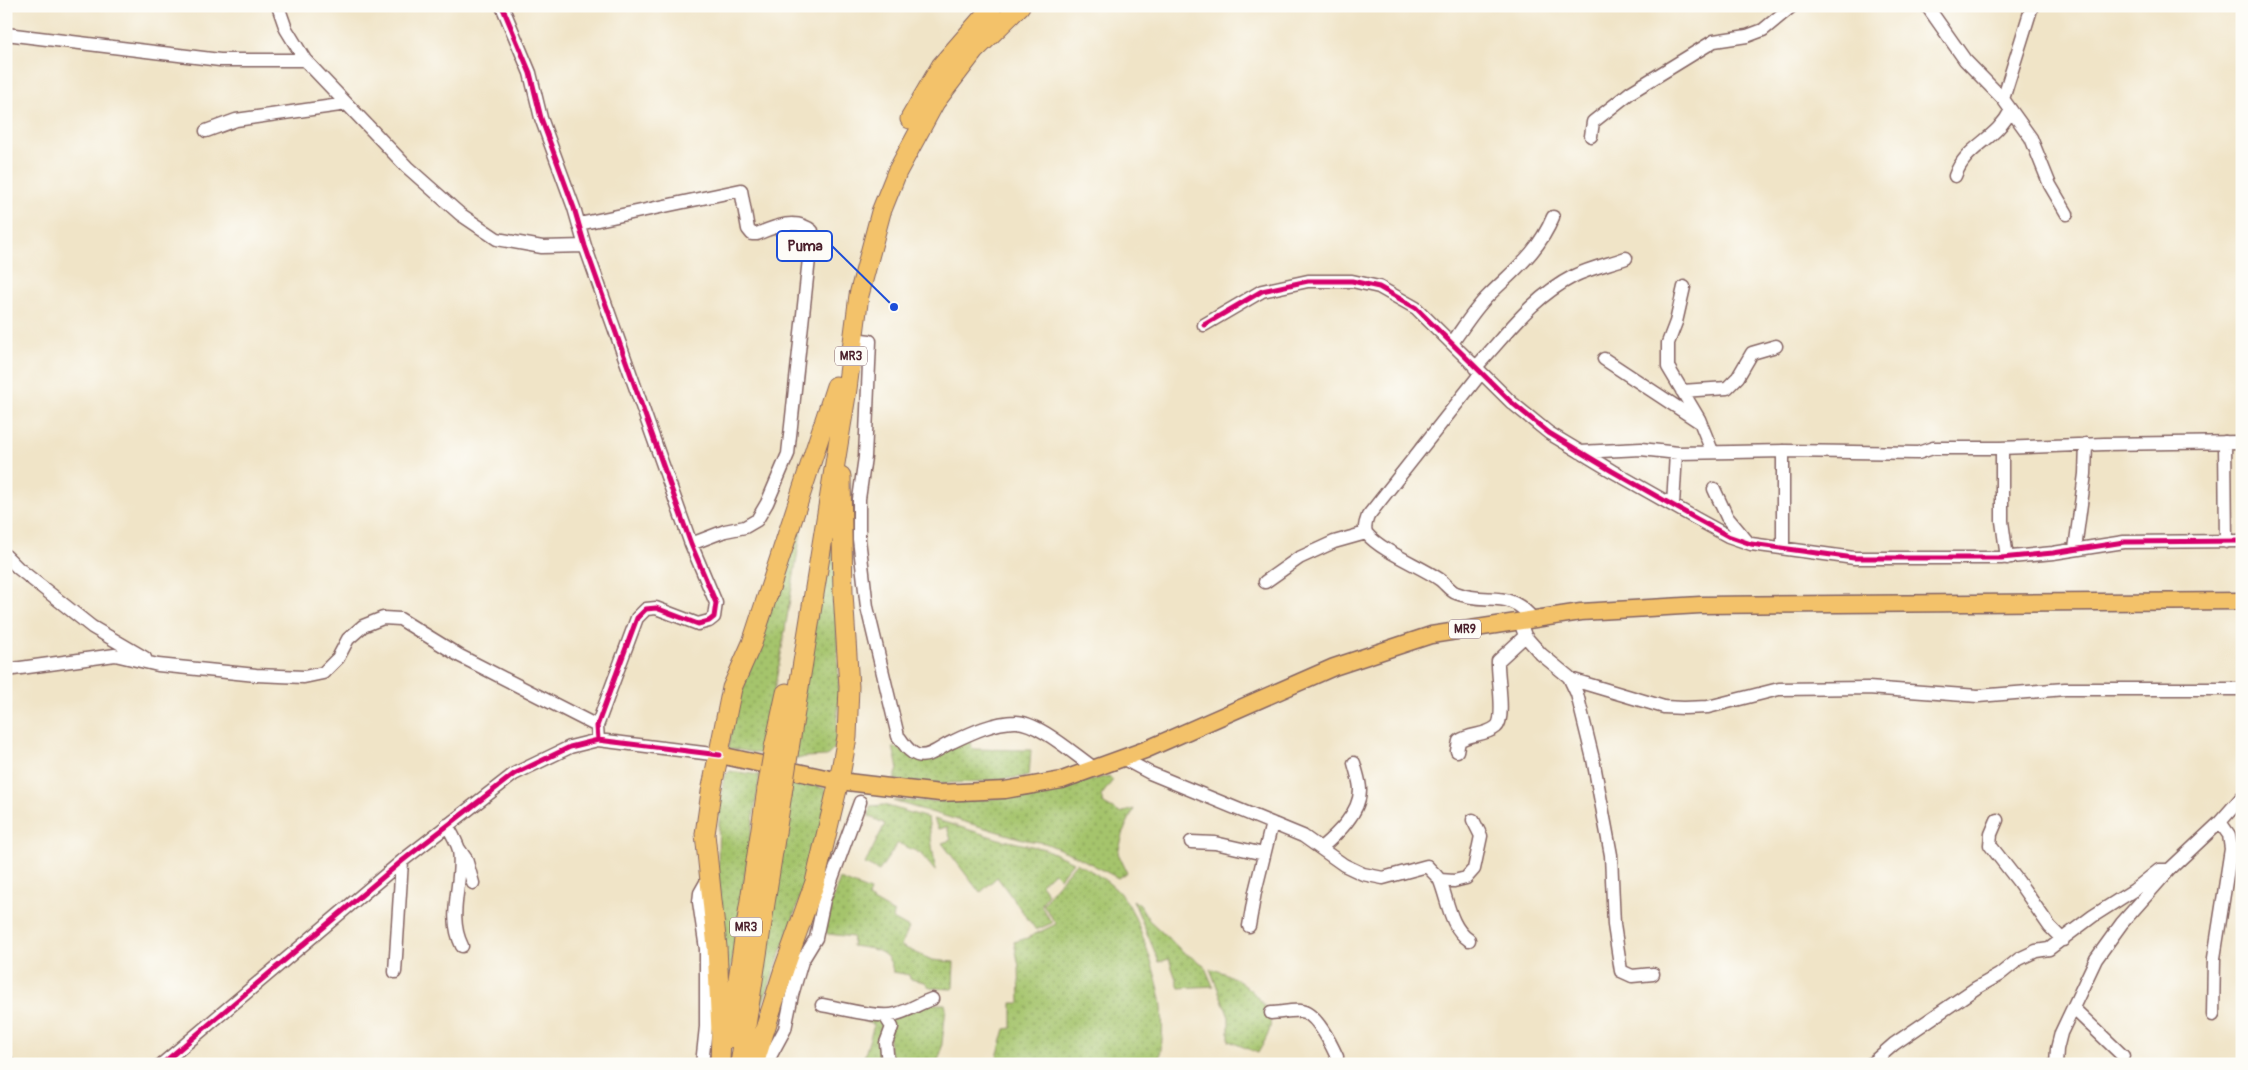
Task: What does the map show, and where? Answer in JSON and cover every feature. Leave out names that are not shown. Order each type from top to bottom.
[{"type":"highway","name":"MR3","points":[[842,387],[849,293],[870,208],[886,165],[905,127],[942,66],[993,6]]},
{"type":"highway","name":"MR3","points":[[725,1064],[782,748],[842,387],[853,339],[858,295],[881,212],[915,136],[935,102],[974,51],[1020,6]]},
{"type":"highway","points":[[720,1064],[721,1022],[705,834],[711,792],[732,688],[755,634],[786,543],[802,485],[842,387]]},
{"type":"highway","points":[[754,1064],[784,969],[815,882],[839,781],[847,737],[849,687],[843,592],[842,387]]},
{"type":"highway","name":"MR3","points":[[740,1064],[774,792]]},
{"type":"main road","name":"MR9","points":[[720,755],[839,781],[940,793],[996,790],[1062,780],[1145,750],[1334,666],[1431,635],[1526,625],[1581,612],[1700,605],[2242,601]]},
{"type":"street","points":[[278,6],[286,29],[305,60],[414,172],[460,214],[498,239],[542,247],[585,246]]},
{"type":"street","points":[[502,6],[530,73],[541,118],[690,544],[716,603],[714,617],[709,621],[698,624],[656,608],[646,609],[637,618],[597,726],[598,740]]},
{"type":"street","points":[[1591,136],[1592,122],[1631,92],[1714,41],[1747,36],[1764,30],[1792,6]]},
{"type":"street","points":[[1927,6],[1965,60],[2003,99],[2031,138],[2050,185],[2067,214]]},
{"type":"street","points":[[2003,99],[2032,6]]},
{"type":"street","points":[[6,34],[220,60],[305,60]]},
{"type":"street","points":[[206,131],[236,120],[347,104]]},
{"type":"street","points":[[1955,176],[1959,164],[1969,153],[1978,148],[2004,124],[2011,110]]},
{"type":"street","points":[[579,224],[741,190],[748,229],[752,234],[757,234],[786,223],[808,228],[812,231],[788,454],[767,503],[757,520],[745,526],[690,544]]},
{"type":"street","points":[[1452,343],[1486,298],[1509,278],[1540,244],[1553,217]]},
{"type":"street","points":[[1626,258],[1590,269],[1558,285],[1521,315],[1368,516],[1365,525],[1366,533],[1378,544],[1438,578],[1454,592],[1475,599],[1503,599],[1523,607],[1526,625],[1541,654],[1570,679],[1664,707],[1708,706],[1780,689],[1868,688],[1978,696],[2065,689],[2242,689]]},
{"type":"street","points":[[1204,326],[1262,291],[1308,281],[1352,281],[1379,287],[1416,308],[1511,402],[1549,433],[1728,536],[1751,544],[1854,558],[2008,558],[2053,554],[2075,548],[2124,542],[2242,541]]},
{"type":"street","points":[[1684,288],[1667,352],[1668,367],[1700,423],[1712,451]]},
{"type":"street","points":[[853,339],[870,341],[865,457],[859,499],[859,539],[867,607],[898,736],[910,752],[919,756],[928,754],[952,742],[998,724],[1016,721],[1031,726],[1094,768]]},
{"type":"street","points":[[1682,391],[1727,388],[1738,377],[1752,352],[1776,346]]},
{"type":"street","points":[[1604,359],[1700,423]]},
{"type":"street","points":[[842,387],[867,388]]},
{"type":"street","points":[[2225,442],[2226,542]]},
{"type":"street","points":[[1580,452],[1641,449],[1676,453],[1712,451],[1918,453],[1933,448],[2242,442]]},
{"type":"street","points":[[2075,548],[2086,444]]},
{"type":"street","points":[[2002,448],[2002,521],[2008,558]]},
{"type":"street","points":[[1783,451],[1783,548]]},
{"type":"street","points":[[1673,505],[1676,453]]},
{"type":"street","points":[[1714,489],[1727,517],[1751,544]]},
{"type":"street","points":[[1265,582],[1299,558],[1334,542],[1366,533]]},
{"type":"street","points":[[6,556],[18,568],[92,627],[158,665]]},
{"type":"street","points":[[6,670],[115,655],[158,665],[256,676],[304,677],[323,674],[338,658],[348,638],[363,626],[383,618],[400,619],[460,656],[597,726]]},
{"type":"street","points":[[1457,751],[1459,741],[1463,738],[1496,728],[1500,722],[1498,661],[1526,625]]},
{"type":"street","points":[[1570,679],[1577,694],[1593,759],[1611,854],[1614,925],[1621,971],[1632,976],[1653,974]]},
{"type":"street","points":[[162,1064],[402,861],[514,774],[570,747],[598,740],[720,755]]},
{"type":"street","points":[[1122,758],[1150,773],[1304,836],[1344,865],[1364,874],[1383,878],[1427,866],[1440,880],[1453,919],[1461,935],[1468,940]]},
{"type":"street","points":[[1321,848],[1339,833],[1353,812],[1360,791],[1354,763]]},
{"type":"street","points":[[2056,1064],[2056,1049],[2061,1033],[2096,958],[2122,923],[2169,870],[2220,822],[2242,797]]},
{"type":"street","points":[[766,1064],[785,1029],[802,961],[816,938],[824,900],[860,802]]},
{"type":"street","points":[[1440,880],[1454,881],[1466,878],[1474,869],[1481,836],[1473,820]]},
{"type":"street","points":[[1997,820],[1991,834],[1990,845],[2050,927],[2063,940]]},
{"type":"street","points":[[2213,1015],[2214,958],[2231,849],[2229,835],[2220,822]]},
{"type":"street","points":[[1249,926],[1272,824]]},
{"type":"street","points":[[447,825],[466,859],[473,883]]},
{"type":"street","points":[[1190,842],[1224,844],[1264,854]]},
{"type":"street","points":[[459,849],[456,928],[462,946]]},
{"type":"street","points":[[395,972],[402,861]]},
{"type":"street","points":[[1871,1064],[1894,1044],[1999,975],[2019,959],[2036,951],[2049,949],[2134,890],[2159,870],[2169,870]]},
{"type":"street","points":[[702,1064],[706,1027],[706,949],[699,902],[700,893],[710,876]]},
{"type":"street","points":[[822,1005],[885,1016],[894,1015],[932,999]]},
{"type":"street","points":[[2073,1008],[2123,1056]]},
{"type":"street","points":[[1271,1013],[1300,1011],[1307,1013],[1330,1041],[1337,1057]]},
{"type":"street","points":[[885,1016],[892,1027],[886,1043],[888,1064]]},
{"type":"street","points":[[6,1060],[8,1064]]},
{"type":"green space","points":[[805,508],[762,754],[728,748],[735,712]]},
{"type":"green space","points":[[833,516],[839,694],[836,741],[834,749],[827,756],[805,757],[791,761]]},
{"type":"green space","points":[[971,739],[972,749],[1031,750],[1029,776],[995,780],[928,783],[894,780],[898,769],[893,747],[914,755]]},
{"type":"green space","points":[[730,771],[760,775],[726,1003],[718,860],[720,803],[724,776]]},
{"type":"green space","points":[[1109,776],[1113,780],[1101,796],[1104,804],[1120,813],[1134,809],[1125,828],[1118,853],[1127,872],[1118,878],[1074,855],[1045,843],[1026,840],[893,801],[994,799]]},
{"type":"green space","points":[[788,783],[806,783],[826,789],[826,808],[820,837],[796,910],[747,1045]]},
{"type":"green space","points":[[884,805],[928,818],[936,872],[920,853],[898,843],[879,871],[865,864],[885,824],[869,816],[870,806]]},
{"type":"green space","points":[[934,819],[999,839],[1045,849],[1073,862],[1060,878],[1054,872],[1041,884],[1048,893],[1041,906],[1052,923],[1036,930],[997,877],[980,893],[942,843],[951,840],[947,827],[938,829]]},
{"type":"green space","points":[[1076,863],[1116,889],[1127,902],[1143,937],[1153,968],[1162,1007],[1162,1043],[1158,1064],[995,1064],[1005,1029],[1012,1028],[1012,1003],[1020,1003],[1019,966],[1014,942],[1056,924],[1043,905],[1052,891]]},
{"type":"green space","points":[[840,879],[870,891],[868,898],[894,913],[893,919],[909,928],[901,946],[932,960],[954,962],[953,989],[930,988],[925,982],[910,979],[909,975],[893,972],[888,958],[884,954],[873,949],[852,946],[853,937],[828,934],[822,929]]},
{"type":"green space","points":[[1133,900],[1140,905],[1149,920],[1182,951],[1204,965],[1213,986],[1179,988],[1169,959],[1159,962]]},
{"type":"green space","points":[[1210,969],[1219,971],[1240,982],[1259,999],[1266,1009],[1270,1018],[1270,1028],[1258,1053],[1229,1041],[1229,1017]]},
{"type":"green space","points":[[929,1004],[945,1004],[946,1008],[941,1052],[937,1064],[890,1064],[888,1017]]},
{"type":"green space","points":[[867,1018],[886,1020],[885,1064],[870,1061],[870,1064],[862,1064],[874,1025],[866,1022]]},
{"type":"cycle path","points":[[502,6],[530,73],[541,118],[574,208],[585,246],[691,544],[716,603],[714,617],[709,621],[698,624],[656,608],[646,609],[637,618],[597,726],[598,740]]},
{"type":"cycle path","points":[[1204,325],[1262,291],[1308,281],[1352,281],[1379,287],[1416,308],[1511,402],[1549,433],[1695,518],[1728,536],[1751,544],[1854,558],[2001,558],[2053,553],[2124,542],[2242,541]]},
{"type":"cycle path","points":[[162,1064],[402,861],[514,774],[570,747],[598,740],[720,755]]},
{"type":"place","name":"Puma","points":[[894,307]]}]
